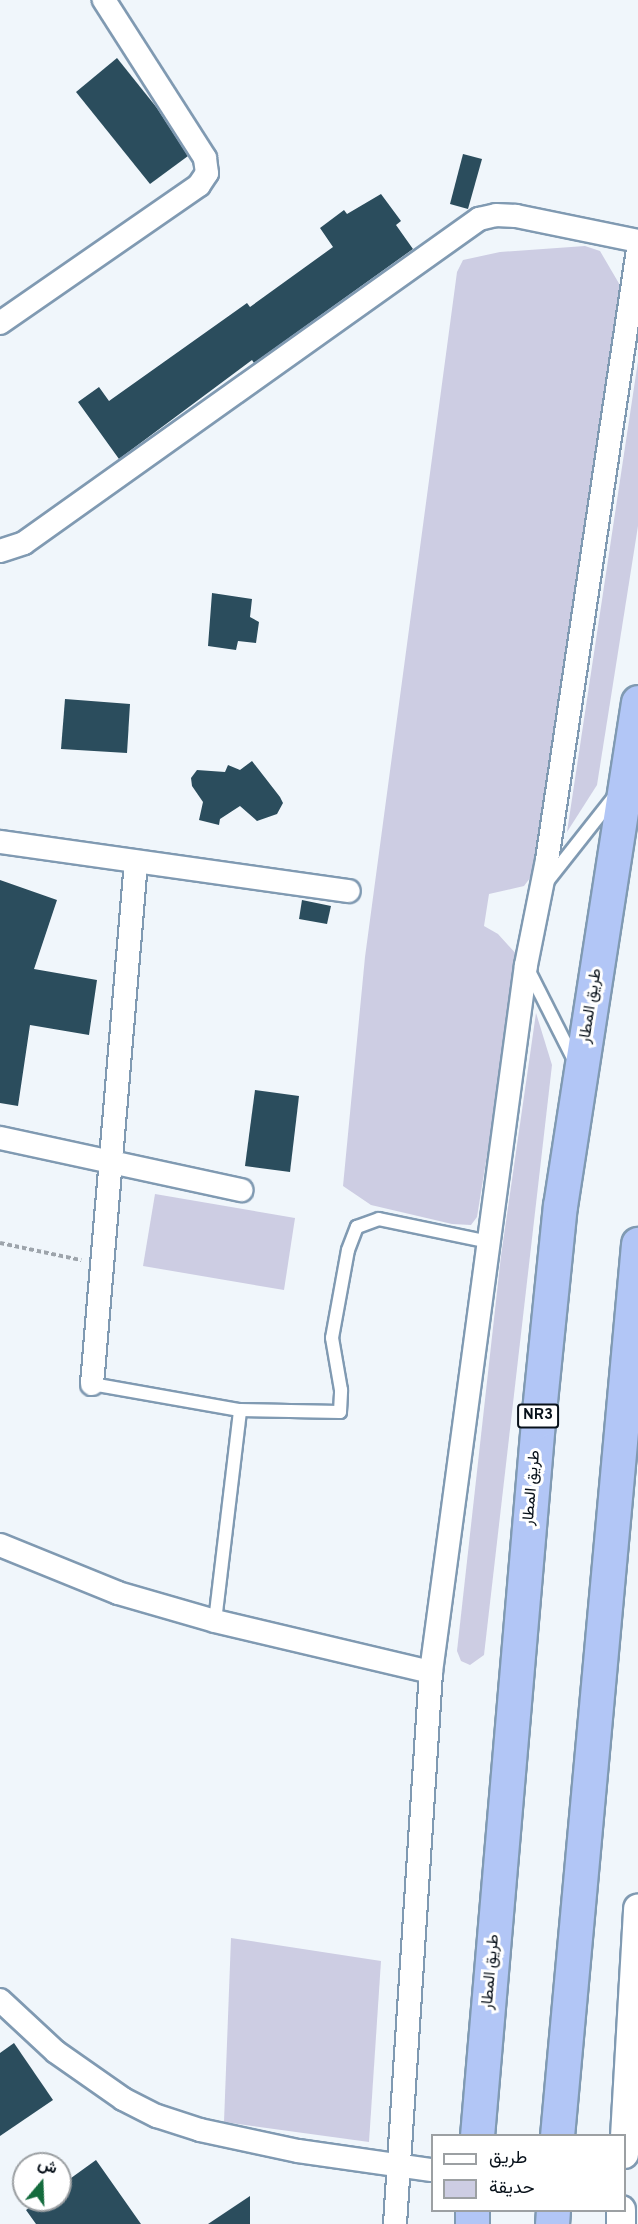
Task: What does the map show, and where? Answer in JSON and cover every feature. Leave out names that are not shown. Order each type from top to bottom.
[{"type":"highway","name":"طريق المطار","points":[[477,2134],[538,1421],[561,1206],[638,702]]},
{"type":"highway","points":[[557,2134],[638,1244]]},
{"type":"street","points":[[0,323],[199,185],[207,173],[205,158],[104,0]]},
{"type":"street","points":[[0,551],[24,543],[479,219],[496,215],[516,216],[638,241]]},
{"type":"street","points":[[395,2224],[431,1672],[526,965],[541,890],[638,250]]},
{"type":"street","points":[[0,842],[350,891]]},
{"type":"street","points":[[92,1384],[104,1265],[110,1161],[136,862]]},
{"type":"street","points":[[0,1138],[241,1190]]},
{"type":"street","points":[[0,1545],[118,1593],[215,1622],[431,1672]]},
{"type":"street","points":[[625,2134],[638,1908]]},
{"type":"street","points":[[3,2009],[75,2066],[123,2099],[158,2116],[200,2130],[298,2151],[431,2170]]},
{"type":"lane","points":[[541,890],[626,782]]},
{"type":"lane","points":[[526,965],[581,1073]]},
{"type":"lane","points":[[92,1384],[240,1410],[340,1412],[341,1390],[332,1338],[348,1250],[357,1227],[379,1220],[489,1242]]},
{"type":"lane","points":[[215,1622],[240,1410]]},
{"type":"path","points":[[0,1243],[104,1265]]},
{"type":"green space","points":[[585,246],[600,251],[624,292],[533,874],[524,886],[489,894],[484,926],[498,934],[519,957],[477,1217],[471,1225],[452,1224],[371,1205],[343,1186],[365,957],[457,272],[463,260],[500,252]]},
{"type":"green space","points":[[638,361],[638,526],[597,785],[567,832]]},
{"type":"green space","points":[[536,1013],[552,1065],[484,1655],[470,1665],[461,1661],[457,1651],[501,1256]]},
{"type":"green space","points":[[155,1194],[295,1218],[284,1290],[143,1266]]},
{"type":"green space","points":[[231,1938],[381,1961],[369,2142],[224,2122]]},
{"type":"building","points":[[117,58],[157,108],[188,156],[150,184],[76,92]]},
{"type":"building","points":[[463,154],[482,159],[468,209],[450,204]]},
{"type":"building","points":[[381,194],[401,221],[396,225],[413,249],[254,363],[252,360],[119,459],[78,402],[99,387],[109,401],[247,303],[250,307],[333,247],[320,228],[344,210],[347,214]]},
{"type":"building","points":[[212,593],[252,599],[250,617],[259,622],[256,643],[238,641],[236,650],[208,646]]},
{"type":"building","points":[[65,699],[130,704],[127,753],[61,749]]},
{"type":"building","points":[[252,761],[283,803],[277,814],[257,821],[240,806],[220,819],[219,825],[199,820],[203,802],[192,786],[191,778],[197,770],[225,772],[228,765],[240,770]]},
{"type":"building","points":[[0,880],[57,900],[34,969],[97,980],[89,1035],[30,1025],[18,1106],[0,1103]]},
{"type":"building","points":[[302,900],[331,906],[327,924],[299,919]]},
{"type":"building","points":[[255,1090],[299,1096],[290,1172],[245,1166]]},
{"type":"building","points":[[14,2043],[53,2100],[0,2136],[0,2053]]},
{"type":"building","points":[[96,2160],[141,2224],[36,2224],[27,2212],[72,2212],[72,2177]]},
{"type":"building","points":[[250,2196],[250,2224],[208,2224]]}]
